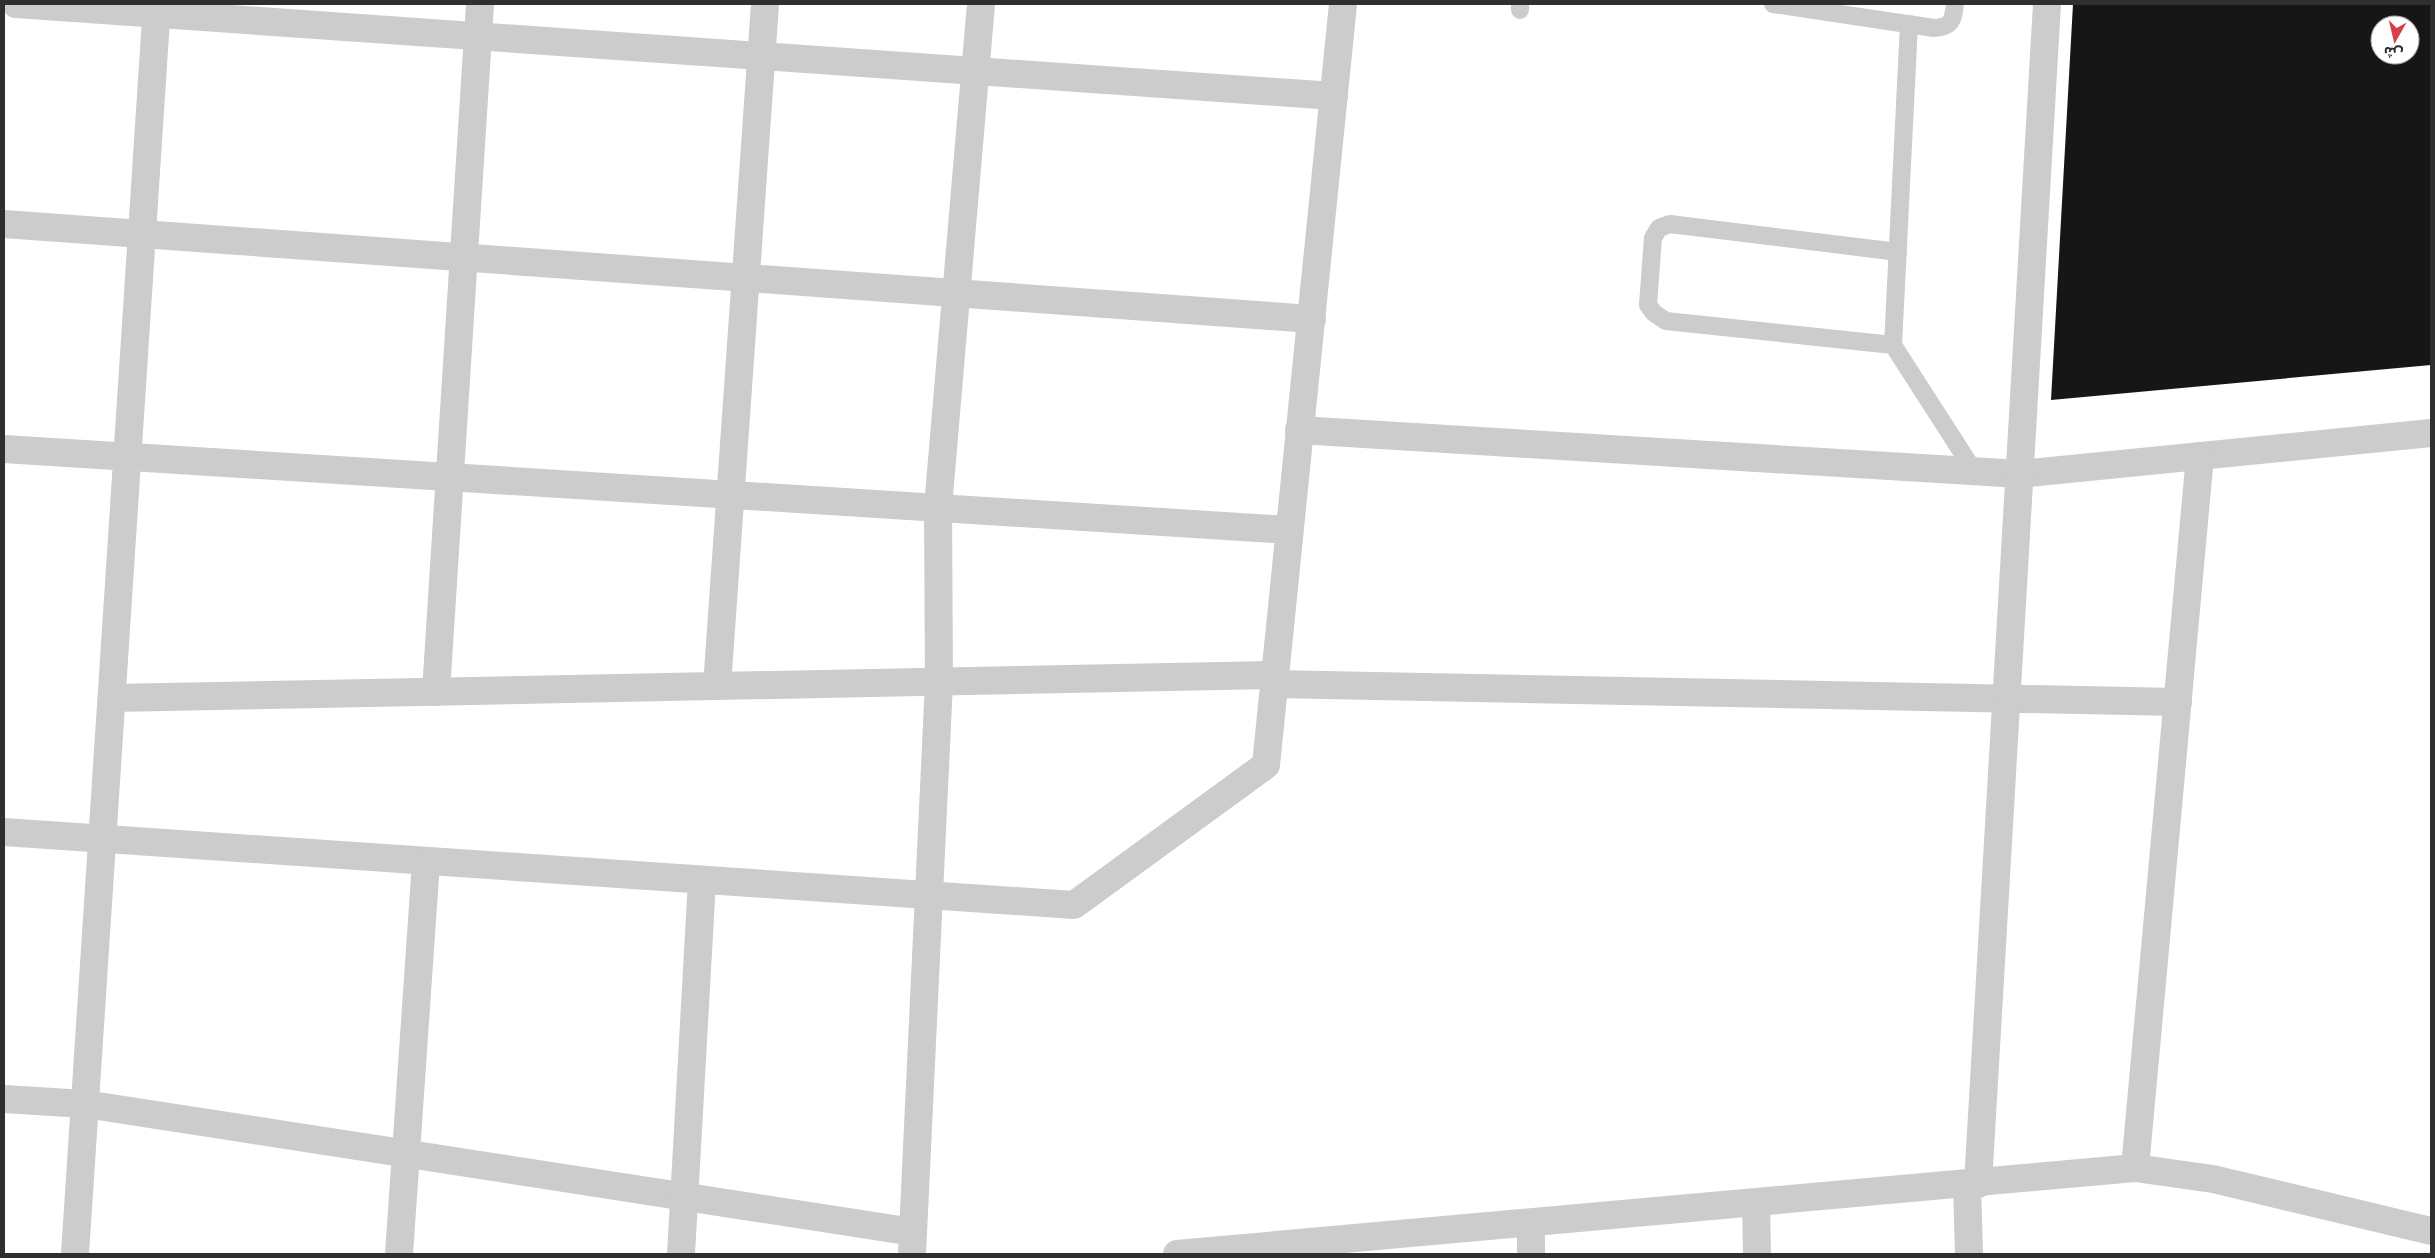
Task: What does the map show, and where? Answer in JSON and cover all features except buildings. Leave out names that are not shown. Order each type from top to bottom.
[{"type":"street","points":[[16,4],[157,9],[478,36],[1334,96]]},
{"type":"street","points":[[436,692],[480,4]]},
{"type":"street","points":[[718,686],[765,4]]},
{"type":"street","points":[[4,1099],[85,1104],[684,1197],[912,1243],[939,682],[938,507],[981,4]]},
{"type":"street","points":[[4,832],[928,897],[1074,905],[1266,765],[1343,4]]},
{"type":"street","points":[[1969,1254],[1972,1184],[2020,474],[2047,4]]},
{"type":"street","points":[[75,1254],[157,9]]},
{"type":"street","points":[[4,224],[1312,319]]},
{"type":"street","points":[[1300,430],[2020,474],[2431,434]]},
{"type":"street","points":[[4,449],[1290,530]]},
{"type":"street","points":[[2135,1168],[2200,456]]},
{"type":"street","points":[[112,698],[939,682],[1275,679],[2178,702]]},
{"type":"street","points":[[398,1254],[426,862]]},
{"type":"street","points":[[681,1254],[702,881]]},
{"type":"street","points":[[1177,1254],[1972,1184],[2048,1174],[2135,1168],[2213,1179],[2431,1231]]},
{"type":"street","points":[[1756,1203],[1756,1254]]},
{"type":"street","points":[[1531,1223],[1531,1254]]},
{"type":"lane","points":[[1773,4],[1945,28],[1954,18],[1955,4]]},
{"type":"lane","points":[[1909,24],[1893,344],[1974,471]]},
{"type":"lane","points":[[1893,344],[1666,322],[1654,314],[1648,305],[1653,238],[1659,228],[1670,224],[1898,252]]}]
